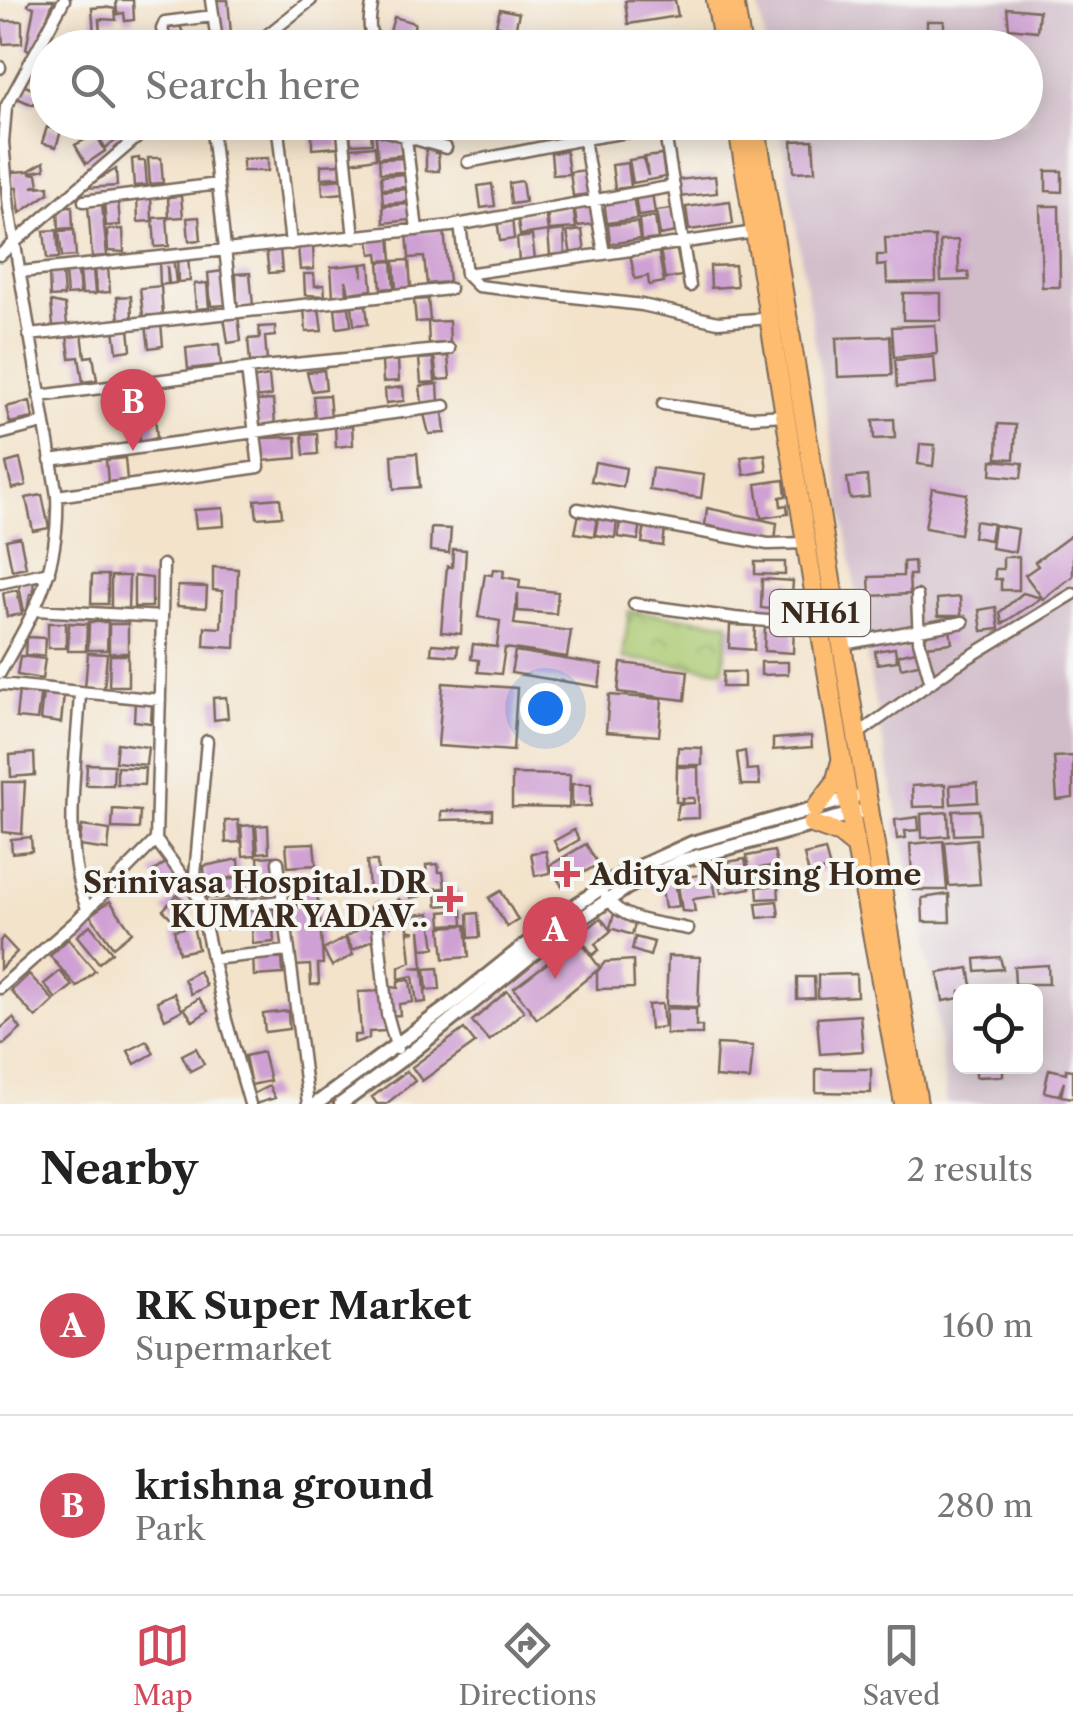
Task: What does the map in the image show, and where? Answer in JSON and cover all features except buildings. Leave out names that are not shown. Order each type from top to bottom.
[{"type":"highway","points":[[716,0],[721,30]]},
{"type":"highway","points":[[734,0],[739,30]]},
{"type":"highway","name":"NH61","points":[[740,140],[842,753],[859,804],[904,1104]]},
{"type":"highway","name":"NH61","points":[[758,140],[858,734],[856,847],[918,1104]]},
{"type":"highway","points":[[842,753],[835,783],[814,816],[856,847]]},
{"type":"street","points":[[48,30],[64,0]]},
{"type":"street","points":[[212,0],[216,30]]},
{"type":"street","points":[[273,30],[312,0]]},
{"type":"street","points":[[368,30],[373,0]]},
{"type":"street","points":[[162,30],[165,22],[214,16]]},
{"type":"street","points":[[0,672],[35,610],[58,536],[57,496],[6,185],[2,112],[29,64]]},
{"type":"street","points":[[0,89],[10,98]]},
{"type":"street","points":[[0,255],[134,140]]},
{"type":"street","points":[[213,140],[232,312]]},
{"type":"street","points":[[279,140],[291,244]]},
{"type":"street","points":[[344,140],[354,238]]},
{"type":"street","points":[[407,140],[417,230]]},
{"type":"street","points":[[418,140],[446,148]]},
{"type":"street","points":[[468,162],[579,140]]},
{"type":"street","points":[[584,140],[604,253]]},
{"type":"street","points":[[666,140],[690,286]]},
{"type":"street","points":[[84,201],[218,184]]},
{"type":"street","points":[[20,272],[417,230],[674,186]]},
{"type":"street","points":[[460,224],[466,274],[478,286],[642,305],[718,322],[770,318]]},
{"type":"street","points":[[466,274],[755,232]]},
{"type":"street","points":[[30,335],[450,289]]},
{"type":"street","points":[[39,396],[449,349]]},
{"type":"street","points":[[57,496],[258,468],[247,370]]},
{"type":"street","points":[[662,404],[751,417],[786,415]]},
{"type":"street","points":[[50,460],[445,406]]},
{"type":"street","points":[[0,434],[43,423]]},
{"type":"street","points":[[578,509],[768,544],[808,543]]},
{"type":"street","points":[[163,565],[156,840],[194,887],[250,1104]]},
{"type":"street","points":[[0,584],[48,572]]},
{"type":"street","points":[[858,734],[1073,594]]},
{"type":"street","points":[[917,596],[918,630],[931,683]]},
{"type":"street","points":[[634,604],[822,626]]},
{"type":"street","points":[[35,610],[162,617]]},
{"type":"street","points":[[843,644],[963,622]]},
{"type":"street","points":[[0,684],[160,700]]},
{"type":"street","points":[[80,692],[73,837],[76,870],[87,908]]},
{"type":"street","points":[[194,887],[207,741]]},
{"type":"street","points":[[316,1104],[399,1052],[554,937],[604,893],[649,875],[682,854],[859,804]]},
{"type":"street","points":[[0,988],[156,840]]},
{"type":"street","points":[[278,862],[308,1104]]},
{"type":"street","points":[[604,893],[622,914],[688,929]]},
{"type":"street","points":[[202,910],[282,901]]},
{"type":"street","points":[[376,908],[387,1014],[399,1052]]},
{"type":"street","points":[[212,959],[287,951]]},
{"type":"street","points":[[341,1104],[399,1052]]},
{"type":"shaded area","points":[[758,0],[1073,0],[1073,1104],[947,1104],[933,987],[872,688],[782,140],[1043,140],[1043,30],[763,30]]},
{"type":"green space","points":[[629,611],[729,623],[723,670],[623,658]]},
{"type":"place","name":"krishna ground","points":[[133,451]]},
{"type":"place","name":"Aditya Nursing Home","points":[[567,874]]},
{"type":"place","name":"Srinivasa Hospital..DR KUMAR YADAV..","points":[[450,899]]},
{"type":"place","name":"RK Super Market","points":[[555,979]]}]
